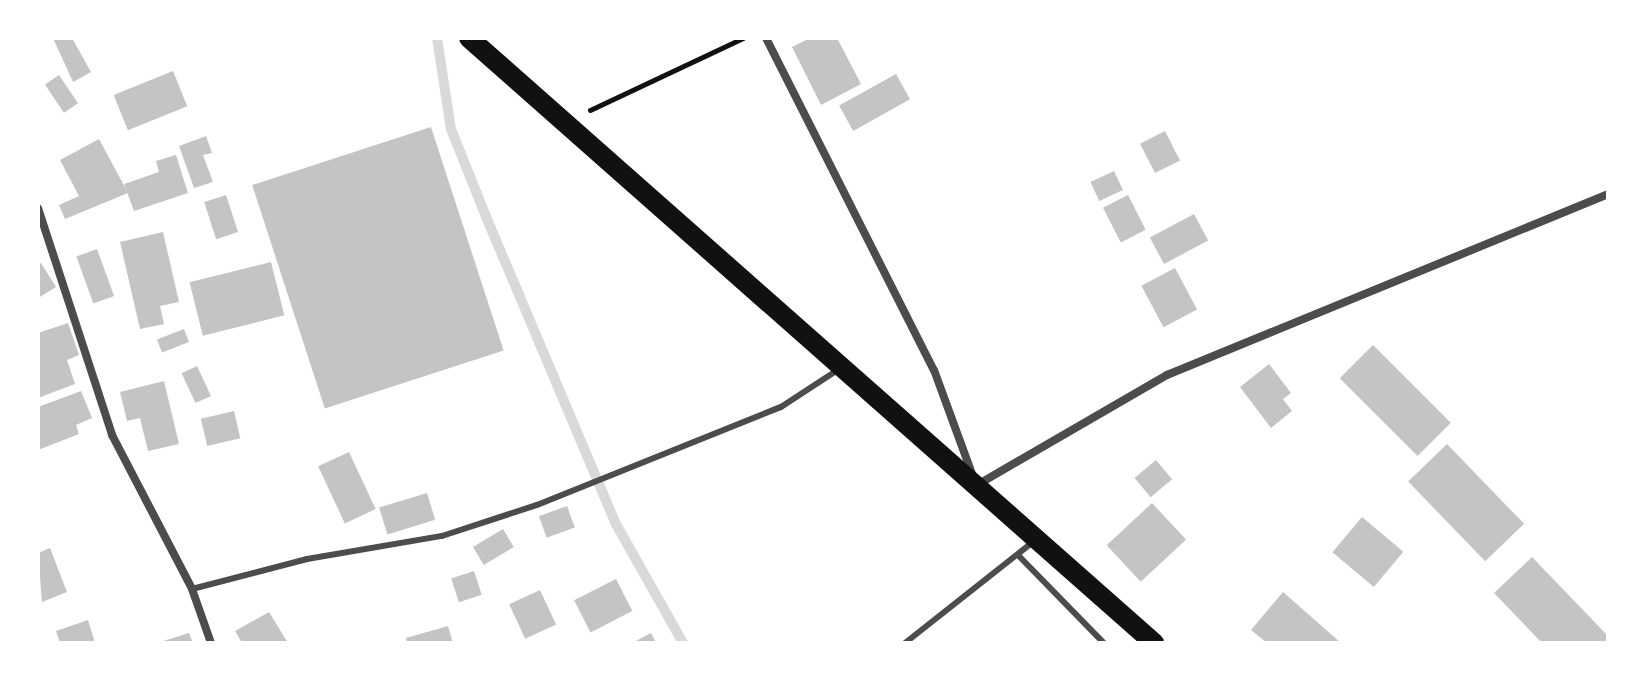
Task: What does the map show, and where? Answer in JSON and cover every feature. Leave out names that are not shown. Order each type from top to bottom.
[{"type":"main road","points":[[469,38],[1154,643]]},
{"type":"street","points":[[766,38],[934,370],[976,486],[1167,375],[1608,194]]},
{"type":"street","points":[[38,208],[112,435],[192,589],[211,643]]},
{"type":"lane","points":[[192,589],[307,559],[442,536],[537,505],[781,407],[841,367]]},
{"type":"lane","points":[[905,643],[1037,539]]},
{"type":"lane","points":[[1018,555],[1104,643]]},
{"type":"path","points":[[563,123],[743,38]]},
{"type":"building","points":[[53,38],[72,38],[91,72],[73,82]]},
{"type":"building","points":[[810,38],[837,38],[861,84],[821,105],[792,47]]},
{"type":"building","points":[[173,71],[187,106],[128,130],[114,95]]},
{"type":"building","points":[[896,74],[910,99],[853,131],[839,106]]},
{"type":"building","points":[[59,75],[78,103],[64,113],[45,85]]},
{"type":"building","points":[[431,127],[504,350],[325,409],[252,185]]},
{"type":"building","points":[[1165,131],[1180,160],[1155,173],[1140,144]]},
{"type":"building","points":[[206,136],[212,153],[203,155],[213,182],[194,188],[179,146]]},
{"type":"building","points":[[99,139],[128,193],[65,219],[59,205],[79,196],[60,160]]},
{"type":"building","points":[[176,155],[188,193],[134,211],[124,184],[159,172],[156,161]]},
{"type":"building","points":[[1114,171],[1123,190],[1099,201],[1090,182]]},
{"type":"building","points":[[226,195],[238,232],[216,239],[204,202]]},
{"type":"building","points":[[1128,195],[1146,230],[1121,242],[1103,208]]},
{"type":"building","points":[[1194,214],[1208,240],[1164,264],[1150,237]]},
{"type":"building","points":[[163,232],[179,302],[160,306],[164,324],[140,329],[120,242]]},
{"type":"building","points":[[97,249],[114,296],[93,304],[76,257]]},
{"type":"building","points":[[271,262],[284,315],[203,336],[189,282]]},
{"type":"building","points":[[41,263],[56,287],[38,298],[38,264]]},
{"type":"building","points":[[1175,268],[1197,309],[1164,327],[1141,286]]},
{"type":"building","points":[[68,323],[79,355],[67,360],[75,384],[38,398],[38,333]]},
{"type":"building","points":[[184,329],[189,342],[162,352],[157,339]]},
{"type":"building","points":[[1373,345],[1451,423],[1418,456],[1340,378]]},
{"type":"building","points":[[1269,364],[1291,393],[1283,399],[1292,411],[1271,428],[1240,387]]},
{"type":"building","points":[[197,366],[211,396],[196,403],[182,373]]},
{"type":"building","points":[[164,381],[179,444],[148,451],[140,418],[127,421],[120,392]]},
{"type":"building","points":[[81,391],[92,418],[76,425],[79,434],[38,450],[38,407]]},
{"type":"building","points":[[234,411],[240,438],[207,446],[201,419]]},
{"type":"building","points":[[1447,444],[1524,524],[1485,561],[1408,482]]},
{"type":"building","points":[[349,452],[376,509],[345,523],[318,466]]},
{"type":"building","points":[[1156,460],[1172,479],[1151,497],[1135,478]]},
{"type":"building","points":[[427,493],[435,520],[387,534],[379,508]]},
{"type":"building","points":[[1152,503],[1186,540],[1141,582],[1107,545]]},
{"type":"building","points":[[567,506],[575,528],[547,538],[539,516]]},
{"type":"building","points":[[1362,517],[1403,552],[1374,587],[1332,552]]},
{"type":"building","points":[[503,529],[514,547],[484,565],[473,547]]},
{"type":"building","points":[[50,548],[67,592],[42,602],[38,553]]},
{"type":"building","points":[[1532,557],[1608,636],[1608,643],[1542,643],[1494,593]]},
{"type":"building","points":[[474,571],[482,595],[459,602],[451,578]]},
{"type":"building","points":[[616,579],[632,611],[590,632],[574,600]]},
{"type":"building","points":[[540,590],[556,624],[525,639],[509,604]]},
{"type":"building","points":[[1283,592],[1341,643],[1267,643],[1251,630]]},
{"type":"building","points":[[269,612],[288,643],[242,643],[235,631]]},
{"type":"building","points":[[88,620],[95,643],[60,643],[56,631]]},
{"type":"building","points":[[448,626],[453,643],[407,643],[406,638]]},
{"type":"building","points":[[189,633],[193,643],[160,643],[160,642]]},
{"type":"building","points":[[651,633],[656,643],[632,643]]},
{"type":"waterway","points":[[437,38],[451,129],[487,219],[616,524],[683,643]]}]
